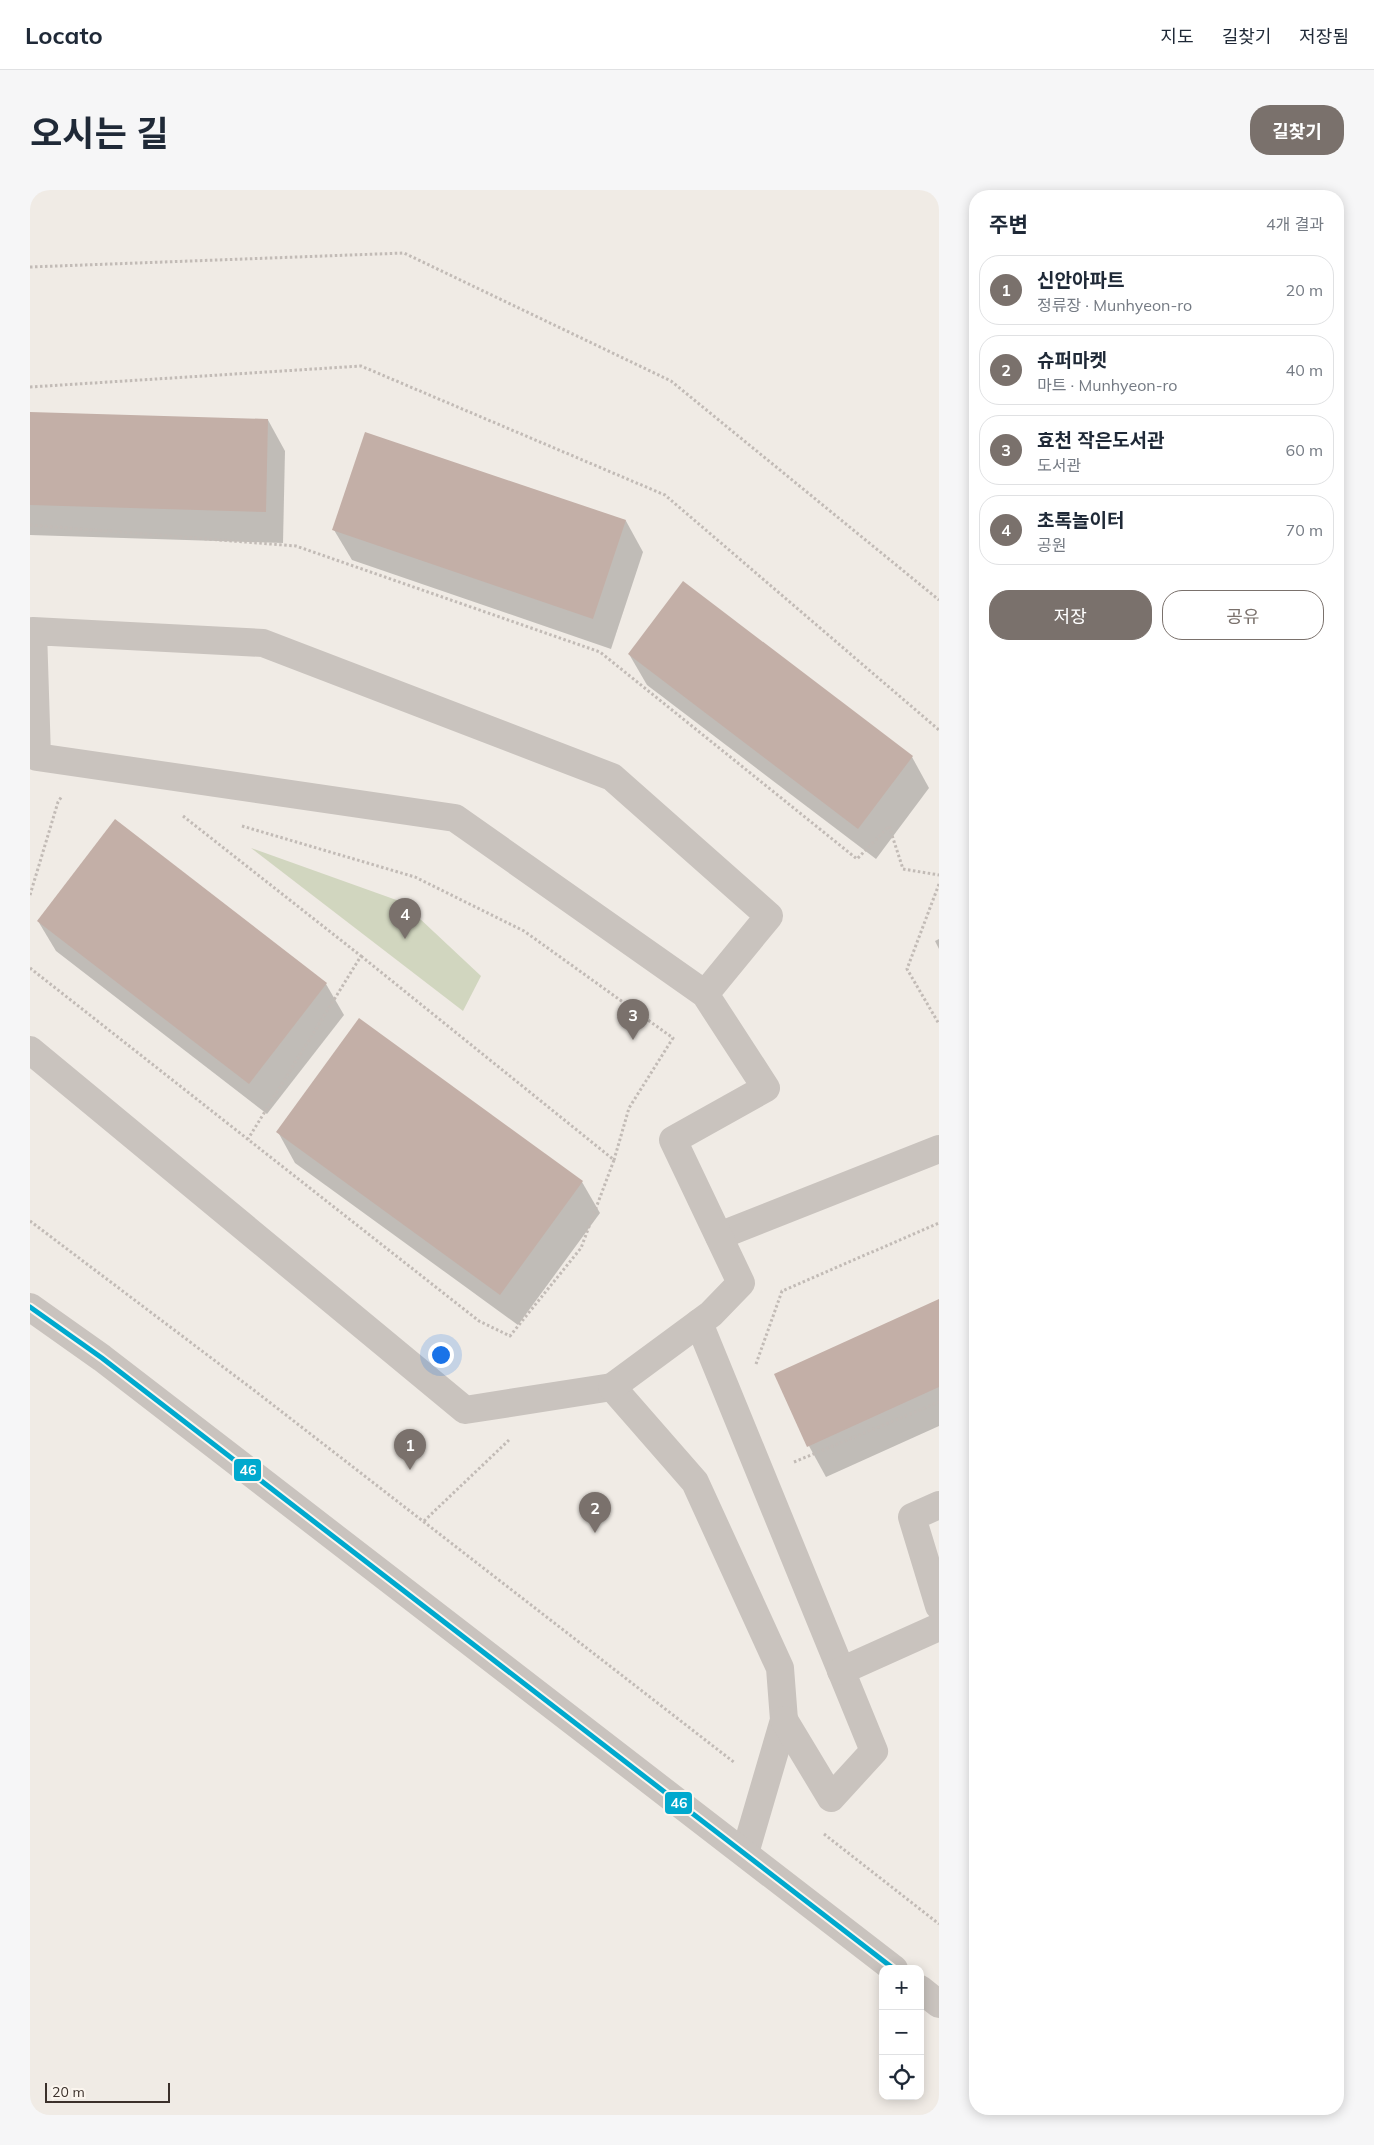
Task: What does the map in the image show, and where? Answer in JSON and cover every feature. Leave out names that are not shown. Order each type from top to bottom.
[{"type":"street","points":[[30,1050],[465,1410],[612,1387],[711,1314],[742,1283],[673,1140],[766,1088],[705,994],[455,818],[32,761],[33,631],[263,643],[612,777],[769,916],[705,994]]},
{"type":"street","points":[[718,1236],[939,1149]]},
{"type":"street","points":[[30,1307],[102,1358],[889,1965]]},
{"type":"street","points":[[699,1323],[874,1751],[831,1798],[784,1720]]},
{"type":"street","points":[[612,1387],[694,1482],[780,1668],[784,1720],[745,1853]]},
{"type":"street","points":[[939,1505],[912,1516],[939,1606]]},
{"type":"street","points":[[841,1671],[939,1627]]},
{"type":"street","points":[[924,1992],[939,2004]]},
{"type":"path","points":[[30,267],[404,253],[672,381],[939,600]]},
{"type":"path","points":[[30,387],[361,366],[665,495],[939,730]]},
{"type":"path","points":[[30,525],[296,546],[600,652],[857,859],[889,826],[902,869],[939,876]]},
{"type":"path","points":[[30,895],[58,802],[63,794]]},
{"type":"path","points":[[183,816],[361,956],[614,1160]]},
{"type":"path","points":[[30,968],[479,1321],[510,1336],[581,1248],[614,1160],[629,1108],[673,1038],[524,931],[424,881],[234,823]]},
{"type":"path","points":[[939,884],[907,969],[939,1024]]},
{"type":"path","points":[[248,1139],[361,956]]},
{"type":"path","points":[[30,1221],[424,1521],[674,1715]]},
{"type":"path","points":[[753,1371],[782,1291],[939,1223]]},
{"type":"path","points":[[791,1463],[939,1402]]},
{"type":"path","points":[[424,1521],[515,1435]]},
{"type":"green space","points":[[251,848],[402,902],[481,976],[463,1011]]},
{"type":"building","points":[[30,412],[268,419],[266,512],[30,505]]},
{"type":"building","points":[[365,432],[626,520],[593,619],[332,530]]},
{"type":"building","points":[[683,581],[913,756],[858,829],[628,654]]},
{"type":"building","points":[[115,819],[327,983],[249,1084],[37,921]]},
{"type":"building","points":[[359,1018],[583,1181],[500,1295],[276,1132]]},
{"type":"building","points":[[939,1299],[939,1387],[807,1447],[774,1374]]},
{"type":"transit line","name":"46","points":[[30,1307],[102,1358],[889,1965]]},
{"type":"place","name":"초록놀이터","points":[[405,939]]},
{"type":"place","name":"효천 작은도서관","points":[[633,1040]]},
{"type":"place","name":"신안아파트","points":[[410,1470]]},
{"type":"place","name":"슈퍼마켓","points":[[595,1533]]}]
